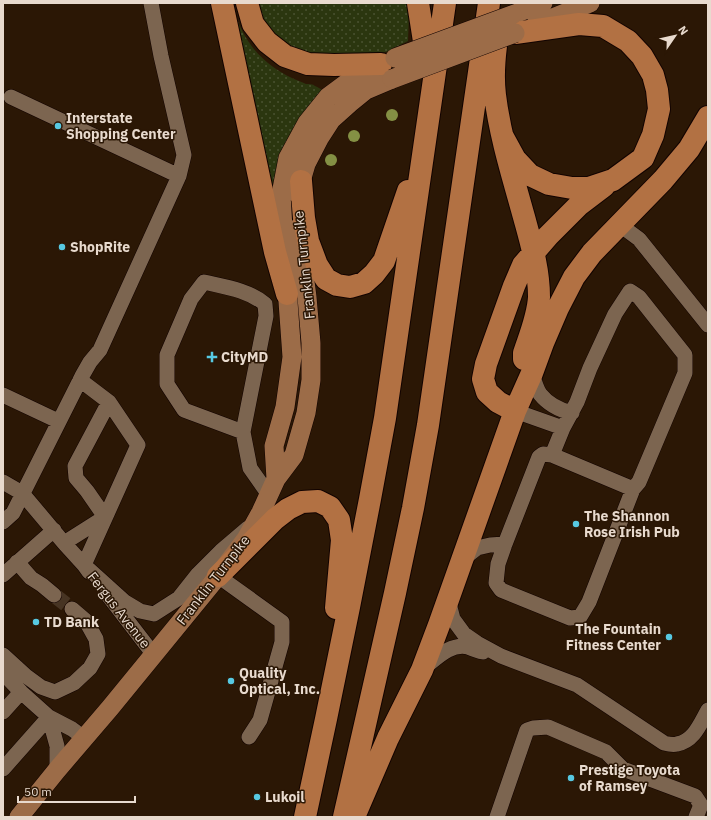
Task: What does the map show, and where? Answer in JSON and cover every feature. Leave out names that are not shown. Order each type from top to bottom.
[{"type":"highway","points":[[222,3],[275,252],[287,294]]},
{"type":"highway","points":[[247,3],[253,24],[267,42],[285,56],[308,64],[389,67]]},
{"type":"highway","points":[[418,3],[432,92]]},
{"type":"highway","points":[[305,817],[326,719],[385,418],[445,3]]},
{"type":"highway","points":[[344,817],[395,593],[424,448],[489,3]]},
{"type":"highway","points":[[515,411],[498,402],[487,392],[482,379],[514,286],[523,265],[533,253],[548,236],[579,205],[643,158],[655,128],[659,109],[657,90],[653,75],[642,56],[628,41],[603,26],[508,17],[494,73],[494,94],[503,137],[533,253],[539,279],[539,299],[536,317],[524,353],[515,411]]},
{"type":"highway","points":[[354,817],[388,738],[422,670],[515,411],[558,308],[574,277],[592,253],[663,180],[689,149],[708,118]]},
{"type":"highway","points":[[503,137],[515,158],[530,175],[549,184],[572,188],[589,188],[614,180]]},
{"type":"highway","points":[[301,181],[304,218],[308,241],[317,266],[326,279],[337,285],[350,286],[364,283],[374,274],[384,261],[425,144]]},
{"type":"highway","points":[[218,576],[288,509],[302,502],[318,501],[330,507],[338,520],[342,540],[326,719]]},
{"type":"main road","name":"Franklin Turnpike","points":[[273,487],[274,446],[285,406],[292,357],[281,194],[288,158],[307,123],[328,97],[355,77],[389,67],[543,3]]},
{"type":"main road","name":"Franklin Turnpike","points":[[508,17],[590,3]]},
{"type":"main road","name":"Franklin Turnpike","points":[[19,817],[56,770],[110,708],[218,576],[246,539],[257,521],[273,487],[294,455],[306,413],[311,380],[311,343],[307,297],[298,234],[297,208],[301,181],[306,164],[331,120],[366,90],[389,67]]},
{"type":"street","points":[[3,522],[13,513],[58,421],[90,362],[100,350],[179,176],[184,155],[161,56],[151,3]]},
{"type":"street","points":[[11,97],[179,176]]},
{"type":"street","points":[[620,225],[639,239],[708,325]]},
{"type":"street","points":[[244,432],[184,410],[167,384],[167,355],[190,299],[204,282],[235,288],[258,298],[265,304],[266,316],[244,432],[250,468],[273,487]]},
{"type":"street","points":[[552,455],[563,428],[577,402],[590,368],[615,314],[630,291],[639,297],[685,355],[684,373],[639,482],[633,489],[589,602],[580,617],[570,618],[501,590],[496,583],[498,564],[539,457],[543,454],[552,455],[633,489]]},
{"type":"street","points":[[265,304],[287,294]]},
{"type":"street","points":[[532,373],[539,393],[548,402],[560,410],[572,413]]},
{"type":"street","points":[[80,380],[109,402],[138,445],[84,564]]},
{"type":"street","points":[[3,395],[58,421]]},
{"type":"street","points":[[105,517],[76,478],[75,466],[109,402]]},
{"type":"street","points":[[515,411],[563,428]]},
{"type":"street","name":"Fergus Avenue","points":[[3,482],[22,493],[64,543],[125,602],[140,611],[154,614],[179,598],[198,574],[221,551],[257,521]]},
{"type":"street","points":[[64,543],[105,517]]},
{"type":"street","points":[[3,575],[54,530]]},
{"type":"street","points":[[462,560],[477,548],[505,544]]},
{"type":"street","points":[[17,562],[31,578],[54,595]]},
{"type":"street","name":"Fergus Avenue","points":[[84,564],[154,655]]},
{"type":"street","points":[[218,576],[282,622],[282,642],[260,720],[249,737]]},
{"type":"street","points":[[448,600],[453,619],[464,634],[477,643],[501,656],[577,685],[664,744],[677,744],[688,740],[693,735],[708,710]]},
{"type":"street","points":[[3,655],[26,676],[41,687],[55,692],[74,683],[90,668],[98,654],[96,639],[86,621],[72,609]]},
{"type":"street","points":[[422,670],[444,652],[454,647],[466,647],[501,656]]},
{"type":"street","points":[[3,673],[21,692],[49,717],[72,729],[84,738]]},
{"type":"street","points":[[3,712],[21,692]]},
{"type":"street","points":[[3,769],[49,717]]},
{"type":"street","points":[[49,717],[57,746],[56,770]]},
{"type":"street","points":[[497,817],[527,730],[548,727],[606,752],[623,769],[695,796],[700,805],[696,817]]},
{"type":"green space","points":[[256,3],[408,3],[408,41],[386,52],[364,59],[320,60],[276,40],[262,20]]},
{"type":"green space","points":[[234,10],[248,41],[263,59],[294,79],[306,84],[311,84],[323,91],[272,204]]},
{"type":"tunnel","points":[[54,595],[72,609]]},
{"type":"place","name":"Interstate Shopping Center","points":[[58,126]]},
{"type":"place","name":"ShopRite","points":[[62,247]]},
{"type":"place","name":"CityMD","points":[[212,357]]},
{"type":"place","name":"The Shannon Rose Irish Pub","points":[[576,524]]},
{"type":"place","name":"TD Bank","points":[[36,622]]},
{"type":"place","name":"The Fountain Fitness Center","points":[[669,637]]},
{"type":"place","name":"Quality Optical, Inc.","points":[[231,681]]},
{"type":"place","name":"Prestige Toyota of Ramsey","points":[[571,778]]},
{"type":"place","name":"Lukoil","points":[[257,797]]}]
